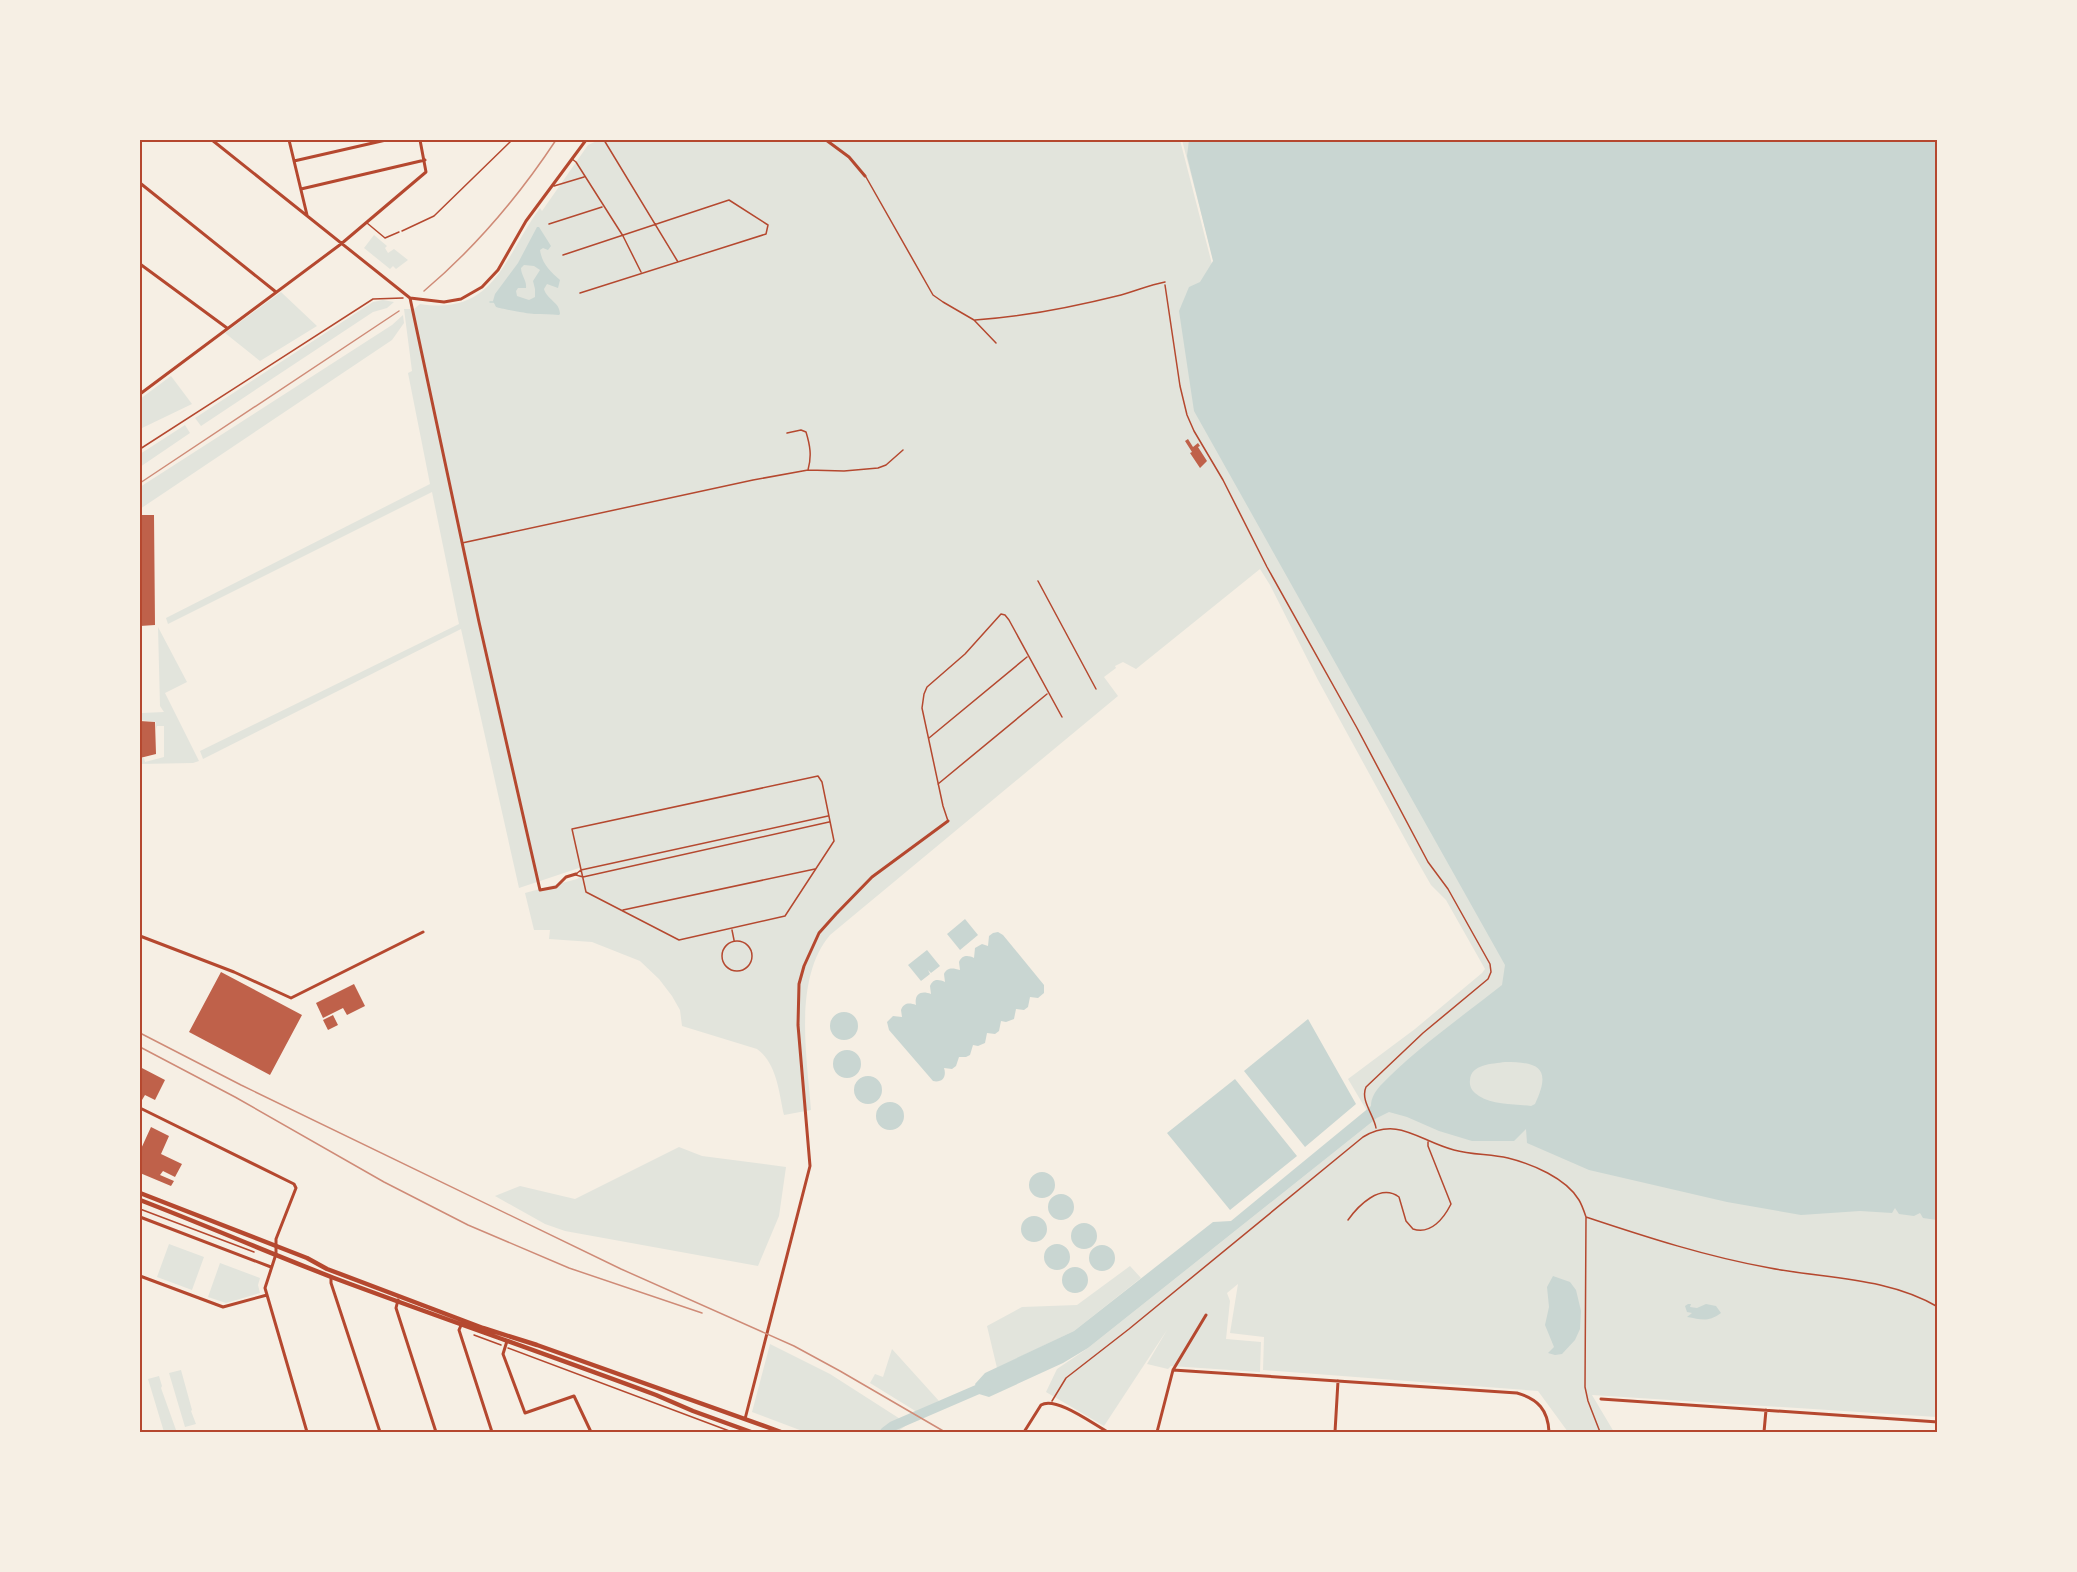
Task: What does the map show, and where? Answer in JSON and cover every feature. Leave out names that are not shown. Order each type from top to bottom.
[{"type":"main road","points":[[140,1193],[307,1258],[332,1274]]},
{"type":"main road","points":[[140,1200],[276,1254],[462,1322],[781,1432]]},
{"type":"main road","points":[[462,1322],[751,1432]]},
{"type":"street","points":[[212,140],[410,298],[444,302],[461,299],[482,287],[498,270],[526,221],[586,140]]},
{"type":"street","points":[[289,140],[307,217]]},
{"type":"street","points":[[294,161],[386,140]]},
{"type":"street","points":[[140,394],[341,244],[426,172],[420,140]]},
{"type":"street","points":[[826,140],[849,157],[865,176]]},
{"type":"street","points":[[301,189],[425,160]]},
{"type":"street","points":[[140,183],[276,292]]},
{"type":"street","points":[[140,264],[227,328]]},
{"type":"street","points":[[410,298],[540,890],[556,887],[566,877],[576,874]]},
{"type":"street","points":[[745,1419],[810,1166],[798,1025],[799,984],[804,966],[819,933],[836,914],[873,877],[948,821]]},
{"type":"street","points":[[140,936],[234,972],[291,998],[423,932]]},
{"type":"street","points":[[140,1108],[294,1184],[296,1188],[276,1239],[276,1254],[265,1284],[307,1432]]},
{"type":"street","points":[[140,1217],[271,1267]]},
{"type":"street","points":[[332,1274],[331,1283],[380,1432]]},
{"type":"street","points":[[140,1276],[223,1307],[267,1296]]},
{"type":"street","points":[[399,1299],[396,1308],[436,1432]]},
{"type":"street","points":[[1157,1432],[1173,1370],[1206,1315]]},
{"type":"street","points":[[462,1322],[459,1330],[492,1432]]},
{"type":"street","points":[[507,1341],[503,1354],[525,1413],[574,1396],[591,1432]]},
{"type":"street","points":[[1173,1370],[1517,1393],[1530,1397],[1545,1409],[1549,1432]]},
{"type":"street","points":[[1335,1432],[1338,1381]]},
{"type":"street","points":[[1601,1399],[1938,1422]]},
{"type":"street","points":[[1024,1432],[1037,1410],[1045,1402],[1067,1408],[1108,1432]]},
{"type":"street","points":[[1764,1432],[1766,1410]]},
{"type":"lane","points":[[604,140],[678,262]]},
{"type":"lane","points":[[571,158],[576,162],[623,236],[641,273]]},
{"type":"lane","points":[[553,187],[585,176]]},
{"type":"lane","points":[[865,176],[926,285],[943,302],[974,320],[996,343]]},
{"type":"lane","points":[[563,255],[729,200],[768,225],[766,234],[580,293]]},
{"type":"lane","points":[[549,224],[603,207]]},
{"type":"lane","points":[[366,222],[385,238],[399,232]]},
{"type":"lane","points":[[974,320],[1028,314],[1121,295],[1148,285],[1165,282]]},
{"type":"lane","points":[[787,433],[801,430],[806,432],[811,456],[808,470]]},
{"type":"lane","points":[[462,543],[808,470],[844,471],[878,468],[886,465],[903,450]]},
{"type":"lane","points":[[1038,581],[1096,689]]},
{"type":"lane","points":[[948,821],[922,708],[924,694],[927,687],[965,654],[1001,615],[1005,615],[1009,620],[1062,717]]},
{"type":"lane","points":[[928,738],[1028,657]]},
{"type":"lane","points":[[938,783],[1048,693]]},
{"type":"lane","points":[[818,776],[822,782],[830,822],[834,841],[785,916],[679,940],[586,892],[572,829],[818,776]]},
{"type":"lane","points":[[576,874],[581,870],[829,816]]},
{"type":"lane","points":[[576,874],[583,876],[830,822]]},
{"type":"lane","points":[[713,841],[714,848]]},
{"type":"lane","points":[[622,911],[815,869]]},
{"type":"lane","points":[[732,929],[734,941]]},
{"type":"lane","points":[[734,941],[744,942],[752,951],[750,965],[740,972],[728,969],[722,959],[724,948],[734,941]]},
{"type":"path","points":[[399,232],[434,216],[512,140]]},
{"type":"path","points":[[1165,282],[1165,296],[1180,386],[1187,415],[1194,431],[1223,480],[1266,567],[1357,728],[1428,862],[1448,889],[1490,964],[1491,972],[1488,979],[1423,1033],[1366,1087],[1364,1097],[1377,1129]]},
{"type":"path","points":[[140,449],[373,299],[410,298]]},
{"type":"path","points":[[1051,1402],[1066,1378],[1363,1137],[1377,1129],[1391,1128],[1409,1132],[1428,1141],[1466,1153],[1510,1159],[1551,1176],[1568,1186],[1578,1199],[1586,1216],[1585,1387],[1600,1432]]},
{"type":"path","points":[[1347,1220],[1367,1200],[1390,1192],[1399,1197],[1409,1226],[1422,1230],[1439,1222],[1451,1204],[1428,1141]]},
{"type":"path","points":[[1586,1216],[1631,1232],[1745,1263],[1879,1284],[1911,1294],[1938,1307]]},
{"type":"shaded area","points":[[599,140],[1180,140],[1214,272],[1216,270],[1182,140],[1937,140],[1937,1417],[1592,1395],[1614,1432],[1568,1432],[1538,1391],[1263,1370],[1264,1337],[1230,1333],[1238,1284],[1227,1293],[1230,1301],[1226,1339],[1261,1342],[1260,1372],[1171,1366],[1168,1369],[1147,1364],[1167,1330],[1104,1426],[1046,1392],[1057,1369],[1088,1348],[1377,1118],[1486,998],[1414,1057],[1367,1111],[1348,1079],[1415,1029],[1485,969],[1446,900],[1431,885],[1411,850],[1260,569],[1136,669],[1123,662],[1115,666],[1116,668],[1104,677],[1118,696],[830,935],[818,953],[811,973],[807,996],[805,1043],[811,1110],[784,1115],[773,1070],[764,1055],[757,1049],[682,1026],[680,1010],[672,996],[659,979],[640,961],[592,942],[549,939],[550,930],[534,930],[525,893],[577,879],[580,877],[579,868],[519,888],[461,629],[203,759],[200,751],[459,624],[432,492],[168,624],[166,618],[430,484],[408,373],[412,371],[404,309],[414,309],[420,304],[445,305],[465,301],[481,292],[495,279],[540,208],[542,211],[588,145]]},
{"type":"shaded area","points":[[1189,140],[1937,140],[1937,1220],[1923,1218],[1920,1213],[1914,1216],[1899,1214],[1895,1208],[1892,1213],[1860,1211],[1801,1215],[1727,1202],[1589,1170],[1527,1143],[1526,1129],[1514,1141],[1472,1141],[1389,1112],[1377,1118],[1088,1348],[1063,1363],[989,1397],[979,1394],[975,1384],[985,1373],[1074,1331],[1213,1222],[1231,1221],[1371,1106],[1378,1088],[1408,1059],[1502,985],[1505,965],[1194,411],[1179,311],[1189,287],[1200,282],[1213,261],[1187,156]],"holes":[[[1517,1062],[1534,1066],[1542,1075],[1540,1092],[1535,1104],[1531,1106],[1504,1104],[1485,1099],[1472,1090],[1471,1075],[1478,1068],[1494,1063]]]},
{"type":"shaded area","points":[[539,227],[551,246],[548,250],[543,248],[540,250],[543,259],[560,280],[558,288],[547,284],[544,289],[558,307],[559,315],[531,314],[496,307],[493,301],[495,294],[518,263]],"holes":[[[524,265],[534,266],[540,270],[533,281],[535,297],[529,300],[517,296],[518,288],[526,288],[521,268]]]},
{"type":"shaded area","points":[[374,235],[387,246],[385,248],[388,253],[394,249],[408,260],[396,269],[393,266],[390,269],[364,248]]},
{"type":"shaded area","points":[[281,292],[317,326],[260,361],[225,333]]},
{"type":"shaded area","points":[[383,300],[394,302],[387,308],[373,312],[201,426],[195,418],[373,302]]},
{"type":"shaded area","points":[[403,315],[404,323],[392,340],[140,509],[140,487],[392,325]]},
{"type":"shaded area","points":[[171,376],[192,404],[140,429],[140,399]]},
{"type":"shaded area","points":[[185,425],[190,433],[140,467],[140,454]]},
{"type":"shaded area","points":[[158,627],[187,682],[165,693],[199,761],[140,764],[141,758],[144,758],[145,762],[164,757],[164,726],[157,726],[156,729],[156,722],[140,719],[142,719],[142,713],[164,712],[160,706]]},
{"type":"shaded area","points":[[965,919],[978,935],[960,950],[947,934]]},
{"type":"shaded area","points":[[998,932],[1003,935],[1044,985],[1044,993],[1038,998],[1030,997],[1028,1007],[1024,1010],[1016,1009],[1014,1019],[1001,1021],[999,1031],[995,1034],[987,1033],[985,1043],[978,1046],[973,1045],[970,1055],[959,1057],[956,1066],[952,1069],[944,1068],[943,1079],[933,1081],[889,1030],[887,1022],[893,1016],[902,1017],[901,1010],[905,1004],[916,1005],[916,998],[919,994],[924,992],[931,994],[930,986],[934,981],[945,982],[944,974],[947,970],[960,970],[959,962],[963,957],[974,958],[975,948],[982,944],[988,946],[989,936]]},
{"type":"shaded area","points":[[927,950],[940,966],[931,973],[928,970],[930,974],[921,981],[908,965]]},
{"type":"shaded area","points":[[844,1012],[854,1016],[858,1026],[854,1036],[844,1040],[834,1036],[830,1026],[834,1016]]},
{"type":"shaded area","points":[[1308,1019],[1356,1104],[1305,1147],[1244,1071]]},
{"type":"shaded area","points":[[847,1050],[857,1054],[861,1064],[857,1074],[847,1078],[837,1074],[833,1064],[837,1054]]},
{"type":"shaded area","points":[[868,1076],[878,1080],[882,1090],[878,1100],[868,1104],[858,1100],[854,1090],[858,1080]]},
{"type":"shaded area","points":[[1235,1079],[1297,1156],[1230,1210],[1167,1133]]},
{"type":"shaded area","points":[[890,1102],[900,1106],[904,1116],[900,1126],[890,1130],[880,1126],[876,1116],[880,1106]]},
{"type":"shaded area","points":[[679,1147],[702,1156],[786,1167],[779,1216],[758,1266],[565,1231],[545,1224],[495,1196],[520,1186],[575,1199]]},
{"type":"shaded area","points":[[1042,1172],[1051,1176],[1055,1185],[1051,1194],[1042,1198],[1033,1194],[1029,1185],[1033,1176]]},
{"type":"shaded area","points":[[1061,1194],[1070,1198],[1074,1207],[1070,1216],[1061,1220],[1052,1216],[1048,1207],[1052,1198]]},
{"type":"shaded area","points":[[1034,1216],[1043,1220],[1047,1229],[1043,1238],[1034,1242],[1025,1238],[1021,1229],[1025,1220]]},
{"type":"shaded area","points":[[1084,1223],[1093,1227],[1097,1236],[1093,1245],[1084,1249],[1075,1245],[1071,1236],[1075,1227]]},
{"type":"shaded area","points":[[169,1244],[204,1257],[192,1290],[157,1277]]},
{"type":"shaded area","points":[[1057,1244],[1066,1248],[1070,1257],[1066,1266],[1057,1270],[1048,1266],[1044,1257],[1048,1248]]},
{"type":"shaded area","points":[[1102,1245],[1111,1249],[1115,1258],[1111,1267],[1102,1271],[1093,1267],[1089,1258],[1093,1249]]},
{"type":"shaded area","points":[[220,1263],[260,1278],[258,1285],[260,1293],[226,1303],[208,1297]]},
{"type":"shaded area","points":[[1130,1266],[1141,1278],[1074,1331],[997,1368],[987,1326],[1022,1307],[1077,1305]]},
{"type":"shaded area","points":[[1075,1267],[1084,1271],[1088,1280],[1084,1289],[1075,1293],[1066,1289],[1062,1280],[1066,1271]]},
{"type":"shaded area","points":[[1553,1276],[1570,1282],[1576,1290],[1581,1311],[1580,1329],[1575,1340],[1562,1354],[1555,1355],[1548,1353],[1554,1347],[1545,1325],[1549,1307],[1547,1287]]},
{"type":"shaded area","points":[[1691,1304],[1690,1307],[1697,1308],[1706,1304],[1716,1306],[1721,1313],[1708,1319],[1687,1317],[1692,1313],[1687,1312],[1685,1306]]},
{"type":"shaded area","points":[[770,1344],[830,1374],[908,1424],[897,1432],[805,1432],[752,1412]]},
{"type":"shaded area","points":[[892,1349],[939,1401],[917,1412],[870,1383],[875,1374],[883,1377]]},
{"type":"shaded area","points":[[181,1370],[196,1424],[185,1427],[169,1373]]},
{"type":"shaded area","points":[[159,1376],[176,1430],[164,1432],[148,1379]]},
{"type":"building","points":[[1188,439],[1193,447],[1198,443],[1207,461],[1200,468],[1185,441]]},
{"type":"building","points":[[154,515],[155,625],[140,626],[140,516]]},
{"type":"building","points":[[140,721],[155,722],[156,754],[140,758]]},
{"type":"building","points":[[221,972],[302,1015],[270,1075],[189,1032]]},
{"type":"building","points":[[354,984],[365,1006],[347,1015],[343,1008],[323,1018],[316,1003]]},
{"type":"building","points":[[333,1015],[338,1025],[328,1030],[323,1020]]},
{"type":"building","points":[[140,1067],[165,1080],[155,1100],[145,1095],[142,1100],[140,1099]]},
{"type":"building","points":[[151,1127],[169,1136],[161,1154],[182,1164],[175,1177],[163,1171],[160,1175],[174,1181],[171,1186],[140,1173],[140,1151]]},
{"type":"waterway","points":[[885,1432],[893,1426],[988,1385]]},
{"type":"tram line","points":[[140,1033],[241,1085],[621,1269],[794,1346],[945,1432]]},
{"type":"tram line","points":[[140,1047],[235,1097],[384,1182],[468,1225],[569,1268],[702,1313]]},
{"type":"railway","points":[[424,291],[496,220],[556,140]]},
{"type":"railway","points":[[140,483],[399,311]]}]
